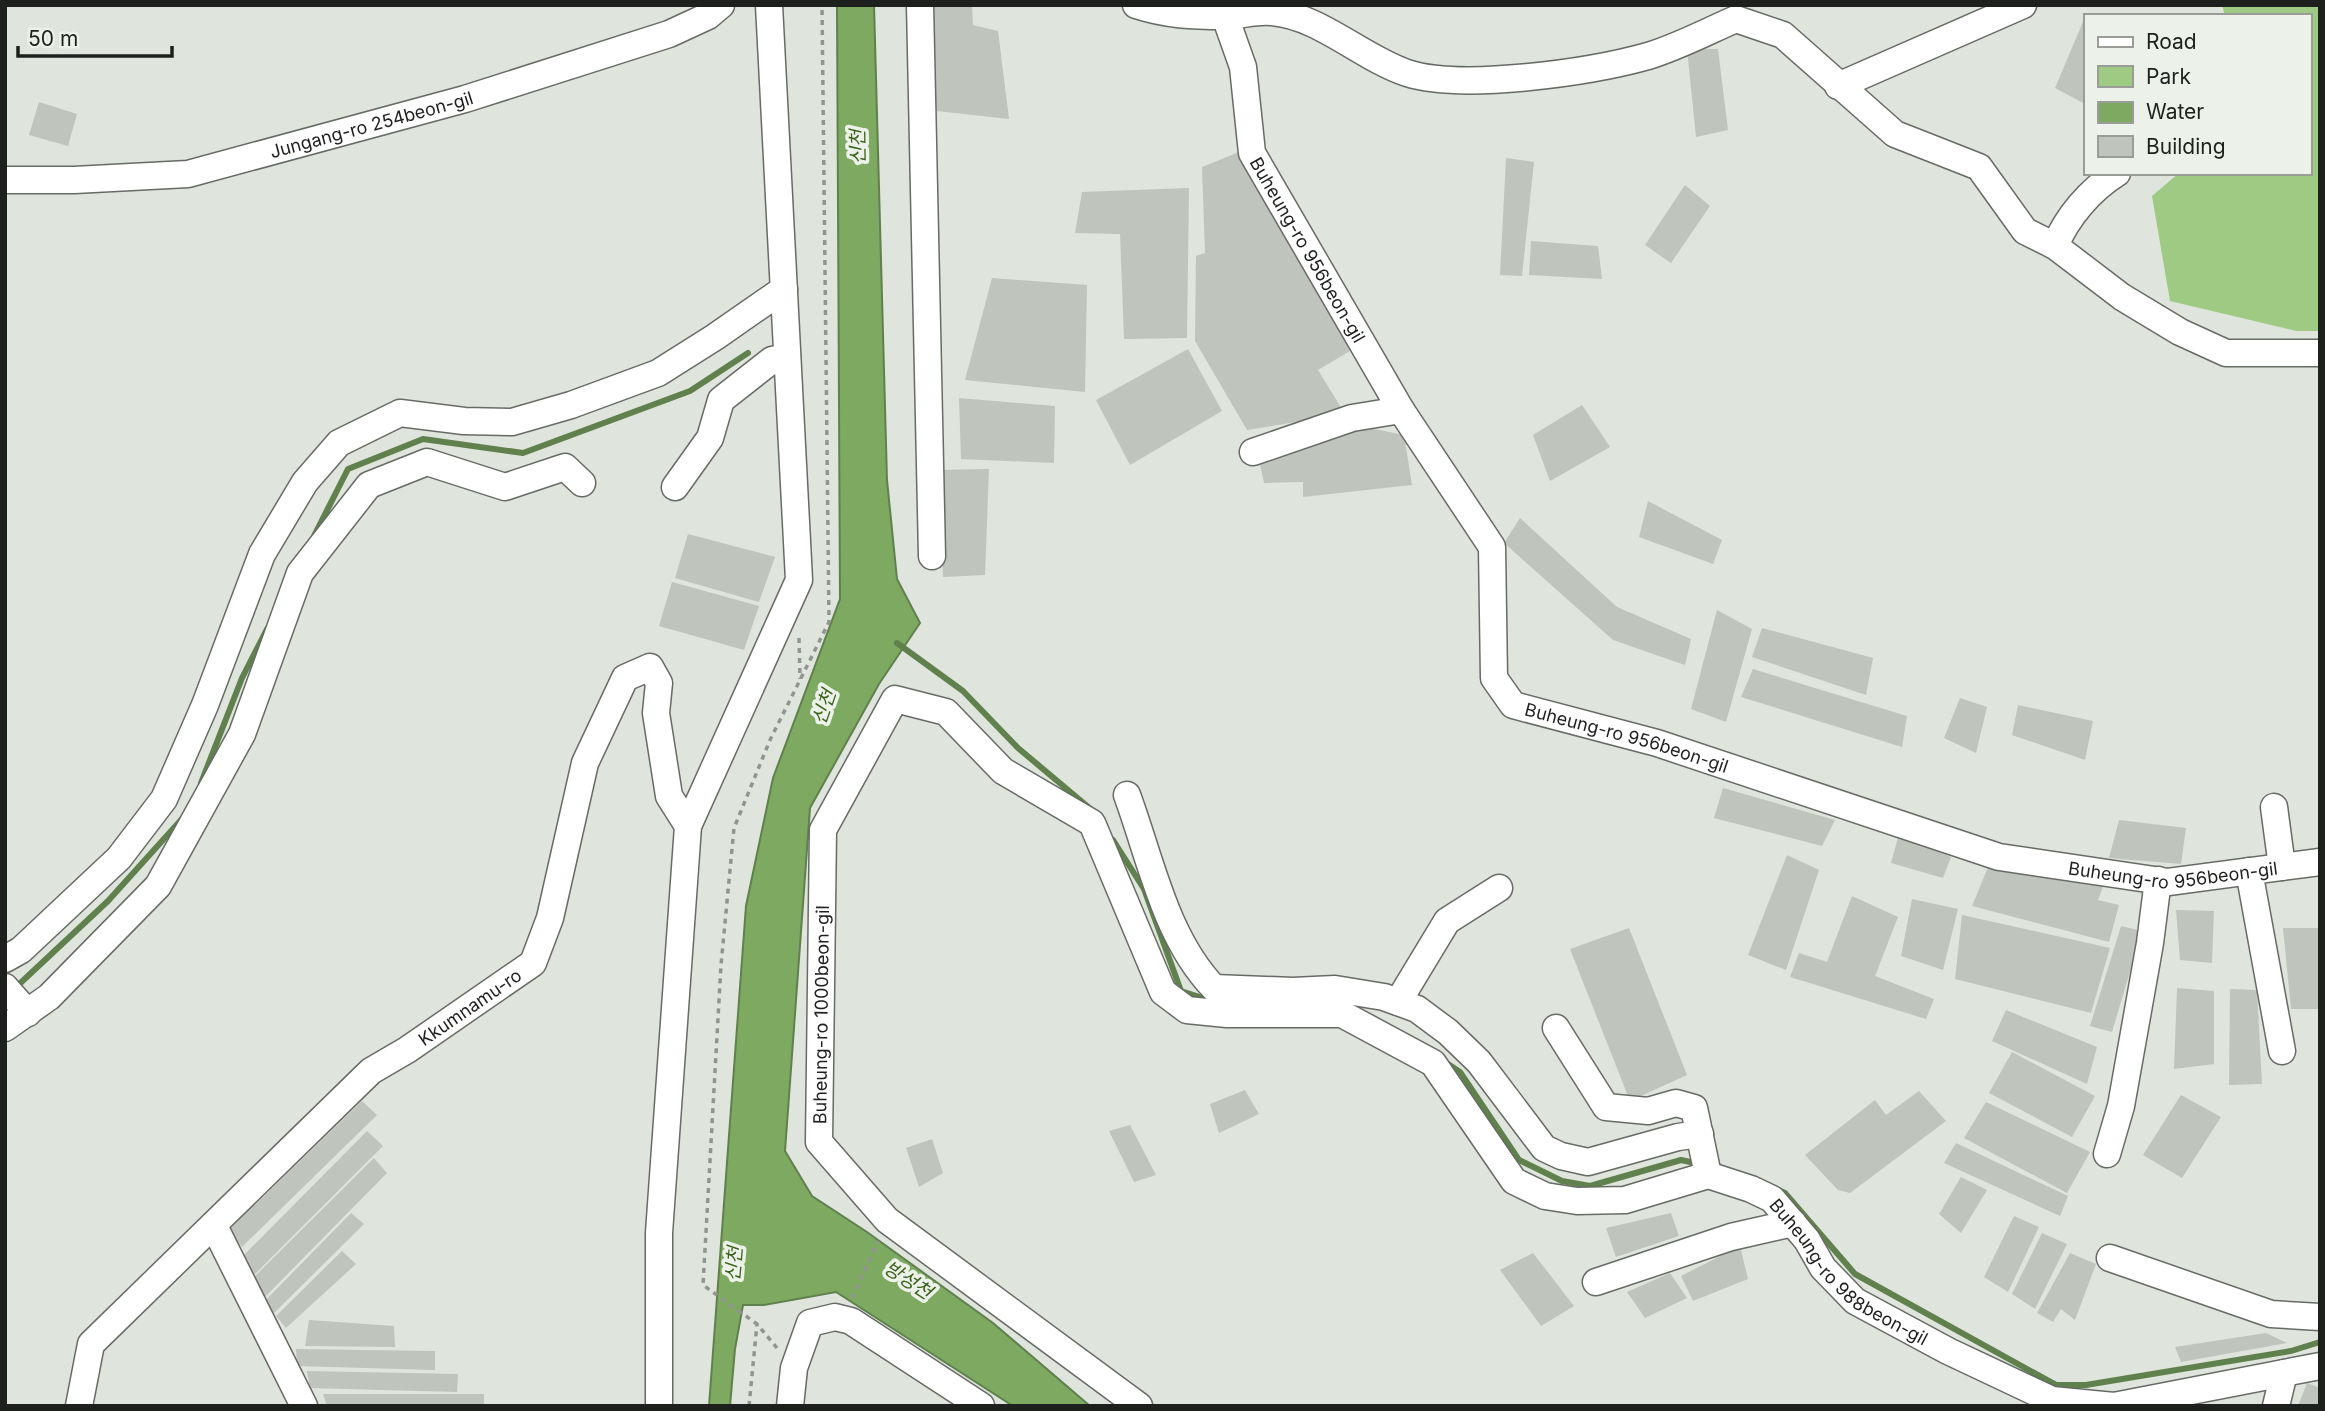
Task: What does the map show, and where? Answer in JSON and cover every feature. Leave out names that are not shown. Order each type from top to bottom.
[{"type":"street","name":"Jungang-ro 254beon-gil","points":[[5,180],[74,180],[188,173],[465,99],[669,34],[708,16],[721,5]]},
{"type":"street","points":[[659,1406],[659,1233],[688,826],[799,580],[769,5]]},
{"type":"street","points":[[920,5],[932,556]]},
{"type":"street","points":[[1136,5],[1187,18],[1223,11],[1272,12],[1319,27],[1406,73],[1453,82],[1578,71],[1650,55],[1737,19],[1783,35],[1895,134],[1979,167],[2025,231],[2055,246],[2122,297],[2180,332],[2226,353],[2320,353]]},
{"type":"street","points":[[1838,86],[2023,5]]},
{"type":"street","name":"Buheung-ro 956beon-gil","points":[[1223,11],[1243,66],[1252,153],[1401,410],[1492,547],[1494,678],[1514,705],[1657,743],[1999,857],[2168,882],[2320,862]]},
{"type":"street","points":[[2055,246],[2064,225],[2104,182],[2114,175]]},
{"type":"street","points":[[5,959],[21,950],[119,858],[164,799],[205,705],[262,554],[305,482],[339,443],[401,413],[464,421],[512,422],[571,405],[658,373],[715,338],[784,289]]},
{"type":"street","points":[[675,487],[710,438],[721,400],[772,360],[787,358]]},
{"type":"street","points":[[1253,452],[1352,418],[1401,410]]},
{"type":"street","points":[[5,1028],[49,997],[158,886],[242,734],[300,573],[369,485],[427,462],[505,487],[565,467],[582,483]]},
{"type":"street","name":"Kkumnamu-ro","points":[[79,1406],[91,1344],[371,1071],[407,1050],[533,963],[550,918],[584,763],[625,678],[650,667],[659,683],[656,713],[669,796],[688,826]]},
{"type":"street","name":"Buheung-ro 1000beon-gil","points":[[1139,1406],[887,1220],[819,1142],[823,830],[895,699],[946,712],[1003,771],[1092,823],[1163,992],[1187,1010],[1227,1014],[1342,1014],[1433,1063],[1514,1181],[1545,1196],[1577,1201],[1625,1200],[1708,1175]]},
{"type":"street","points":[[1126,795],[1179,943],[1197,970],[1214,988],[1335,989],[1398,1002],[1417,1009],[1448,1032],[1479,1062],[1544,1148],[1562,1156],[1588,1162],[1700,1134]]},
{"type":"street","points":[[2274,807],[2282,867]]},
{"type":"street","points":[[2249,871],[2282,1051]]},
{"type":"street","points":[[2107,1154],[2120,1106],[2150,943],[2158,880]]},
{"type":"street","points":[[1398,1002],[1447,921],[1499,888]]},
{"type":"street","points":[[5,987],[28,1013]]},
{"type":"street","points":[[1556,1028],[1606,1107],[1648,1111],[1676,1103],[1693,1108],[1708,1175]]},
{"type":"street","name":"Buheung-ro 988beon-gil","points":[[1708,1175],[1772,1199],[1807,1240],[1823,1268],[1856,1301],[1948,1351],[2052,1400],[2114,1406],[2320,1366]]},
{"type":"street","points":[[1596,1282],[1731,1237],[1793,1223]]},
{"type":"street","points":[[214,1226],[304,1406]]},
{"type":"street","points":[[2110,1258],[2271,1314],[2320,1317]]},
{"type":"street","points":[[790,1406],[794,1368],[810,1323],[835,1317],[851,1321],[981,1406]]},
{"type":"street","points":[[2276,1406],[2284,1373]]},
{"type":"path","points":[[843,1319],[887,1220]]},
{"type":"path","points":[[702,1284],[757,1324],[749,1406]]},
{"type":"green space","points":[[2222,5],[2320,5],[2320,331],[2296,331],[2170,301],[2152,196],[2177,175],[2311,175],[2311,14],[2224,14]]},
{"type":"water","points":[[837,5],[874,5],[887,480],[897,579],[920,623],[879,684],[810,808],[785,1151],[812,1196],[867,1232],[993,1323],[1090,1406],[1013,1406],[836,1292],[764,1305],[743,1305],[735,1349],[730,1406],[709,1406],[746,906],[773,778],[840,599]]},
{"type":"building","points":[[929,5],[972,5],[973,25],[998,31],[1009,119],[928,110]]},
{"type":"building","points":[[2084,19],[2084,103],[2055,88]]},
{"type":"building","points":[[1687,49],[1718,49],[1728,130],[1696,137]]},
{"type":"building","points":[[39,102],[77,114],[68,146],[29,135]]},
{"type":"building","points":[[1244,150],[1350,351],[1318,370],[1345,414],[1247,430],[1195,341],[1196,256],[1205,253],[1202,167]]},
{"type":"building","points":[[1506,158],[1534,162],[1522,276],[1500,275]]},
{"type":"building","points":[[1685,185],[1710,206],[1671,263],[1645,245]]},
{"type":"building","points":[[1189,188],[1187,338],[1124,339],[1120,234],[1075,233],[1082,192]]},
{"type":"building","points":[[1531,241],[1598,246],[1602,279],[1529,275]]},
{"type":"building","points":[[992,278],[1087,285],[1085,392],[965,380]]},
{"type":"building","points":[[1188,349],[1222,411],[1130,465],[1096,400]]},
{"type":"building","points":[[959,398],[1055,406],[1054,463],[961,459]]},
{"type":"building","points":[[1582,405],[1610,447],[1550,481],[1533,435]]},
{"type":"building","points":[[1360,426],[1404,435],[1412,485],[1303,497],[1303,482],[1264,483],[1260,464]]},
{"type":"building","points":[[989,469],[985,575],[943,577],[939,470]]},
{"type":"building","points":[[1648,501],[1722,540],[1713,564],[1639,537]]},
{"type":"building","points":[[1520,518],[1617,607],[1691,639],[1685,665],[1613,640],[1504,543]]},
{"type":"building","points":[[688,534],[775,557],[759,602],[675,578]]},
{"type":"building","points":[[672,582],[759,606],[744,650],[659,626]]},
{"type":"building","points":[[1717,610],[1752,629],[1726,722],[1691,709]]},
{"type":"building","points":[[1762,628],[1873,658],[1866,695],[1752,657]]},
{"type":"building","points":[[1753,669],[1907,716],[1902,747],[1741,697]]},
{"type":"building","points":[[1960,698],[1987,707],[1976,753],[1944,738]]},
{"type":"building","points":[[2018,705],[2093,721],[2085,760],[2012,735]]},
{"type":"building","points":[[1723,788],[1835,820],[1822,846],[1714,818]]},
{"type":"building","points":[[2119,820],[2186,828],[2181,864],[2109,858]]},
{"type":"building","points":[[1899,834],[1951,857],[1943,878],[1891,863]]},
{"type":"building","points":[[1787,855],[1819,870],[1786,970],[1748,955]]},
{"type":"building","points":[[1991,860],[2104,884],[2098,900],[2119,905],[2109,942],[1972,906]]},
{"type":"building","points":[[1852,896],[1898,917],[1875,976],[1934,999],[1926,1019],[1790,977],[1799,953],[1827,962]]},
{"type":"building","points":[[1912,899],[1958,909],[1943,970],[1901,956]]},
{"type":"building","points":[[2176,910],[2214,911],[2212,963],[2180,960]]},
{"type":"building","points":[[1962,915],[2110,948],[2091,1013],[1955,979]]},
{"type":"building","points":[[2121,926],[2142,931],[2112,1032],[2090,1026]]},
{"type":"building","points":[[1629,928],[1687,1075],[1630,1101],[1570,949]]},
{"type":"building","points":[[2283,928],[2320,928],[2320,1009],[2291,1009]]},
{"type":"building","points":[[2177,988],[2214,991],[2214,1064],[2174,1069]]},
{"type":"building","points":[[2230,989],[2257,990],[2262,1084],[2229,1085]]},
{"type":"building","points":[[2006,1010],[2097,1047],[2087,1084],[1992,1041]]},
{"type":"building","points":[[2012,1052],[2095,1096],[2072,1137],[1989,1093]]},
{"type":"building","points":[[1245,1090],[1259,1114],[1219,1133],[1210,1104]]},
{"type":"building","points":[[1919,1091],[1946,1121],[1850,1193],[1838,1190],[1805,1155],[1875,1100],[1886,1115]]},
{"type":"building","points":[[2181,1095],[2221,1117],[2182,1178],[2143,1155]]},
{"type":"building","points":[[362,1101],[377,1115],[242,1247],[228,1231]]},
{"type":"building","points":[[1986,1102],[2090,1152],[2067,1193],[1964,1138]]},
{"type":"building","points":[[1130,1125],[1156,1175],[1134,1182],[1109,1131]]},
{"type":"building","points":[[367,1131],[383,1146],[254,1275],[240,1259]]},
{"type":"building","points":[[932,1139],[943,1173],[919,1187],[906,1148]]},
{"type":"building","points":[[1956,1143],[2068,1196],[2060,1216],[1944,1163]]},
{"type":"building","points":[[374,1158],[387,1173],[261,1301],[247,1284]]},
{"type":"building","points":[[1961,1177],[1987,1190],[1961,1233],[1939,1214]]},
{"type":"building","points":[[351,1213],[364,1224],[269,1318],[259,1307]]},
{"type":"building","points":[[1671,1213],[1679,1236],[1616,1257],[1606,1228]]},
{"type":"building","points":[[2014,1216],[2039,1227],[2008,1292],[1984,1277]]},
{"type":"building","points":[[2042,1233],[2067,1244],[2035,1309],[2012,1294]]},
{"type":"building","points":[[1740,1246],[1748,1279],[1693,1301],[1681,1276]]},
{"type":"building","points":[[342,1251],[356,1264],[286,1328],[276,1316]]},
{"type":"building","points":[[1533,1253],[1574,1306],[1541,1326],[1500,1270]]},
{"type":"building","points":[[2070,1253],[2096,1264],[2075,1320],[2061,1309],[2053,1322],[2037,1313]]},
{"type":"building","points":[[1670,1273],[1687,1298],[1645,1318],[1627,1292]]},
{"type":"building","points":[[309,1320],[394,1326],[395,1347],[305,1346]]},
{"type":"building","points":[[2266,1333],[2287,1343],[2181,1362],[2175,1347]]},
{"type":"building","points":[[296,1349],[435,1351],[435,1370],[297,1366]]},
{"type":"building","points":[[307,1371],[458,1374],[457,1392],[310,1388]]},
{"type":"building","points":[[2307,1383],[2320,1388],[2320,1406],[2298,1406]]},
{"type":"building","points":[[323,1394],[484,1394],[484,1406],[327,1406]]},
{"type":"waterway","points":[[314,536],[348,469],[423,439],[523,453],[690,391],[748,353]]},
{"type":"waterway","points":[[201,783],[242,678],[267,629]]},
{"type":"waterway","points":[[897,643],[963,691],[1018,748],[1093,811]]},
{"type":"waterway","points":[[14,989],[108,901],[181,820]]},
{"type":"waterway","points":[[1113,840],[1144,889],[1181,991],[1209,1000]]},
{"type":"waterway","points":[[1445,1062],[1460,1072],[1519,1160],[1562,1181],[1590,1186],[1681,1160],[1700,1164]]},
{"type":"waterway","points":[[1776,1189],[1785,1193],[1855,1274],[2056,1385],[2086,1385],[2291,1351],[2320,1342]]},
{"type":"water label","name":"신천","points":[[858,147]]},
{"type":"water label","name":"신천","points":[[824,707]]},
{"type":"water label","name":"신천","points":[[734,1264]]},
{"type":"water label","name":"방성천","points":[[908,1280]]}]
